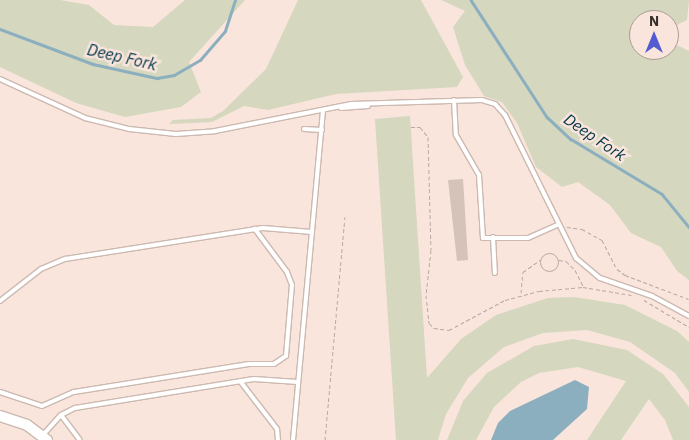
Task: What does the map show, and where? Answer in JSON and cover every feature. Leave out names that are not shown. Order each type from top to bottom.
[{"type":"street","points":[[0,416],[21,422],[43,438]]},
{"type":"lane","points":[[0,80],[86,118],[152,132],[215,131],[340,108],[350,104],[370,106],[454,100],[482,100],[495,104],[505,115],[568,248],[587,270],[652,296],[689,316]]},
{"type":"lane","points":[[454,100],[456,135],[479,175],[483,238],[528,238],[558,227]]},
{"type":"lane","points":[[293,440],[323,110]]},
{"type":"lane","points":[[304,129],[322,130]]},
{"type":"lane","points":[[0,301],[56,262],[254,229],[312,232]]},
{"type":"lane","points":[[0,392],[42,406],[74,392],[249,364],[274,364],[286,356],[292,284],[287,272],[254,229]]},
{"type":"lane","points":[[493,237],[495,273]]},
{"type":"lane","points":[[43,438],[61,416],[80,407],[240,381],[298,382]]},
{"type":"lane","points":[[240,381],[277,429],[278,440]]},
{"type":"lane","points":[[61,416],[80,440]]},
{"type":"path","points":[[411,127],[420,127],[428,137],[431,250],[426,295],[429,323],[441,331],[449,330],[521,294],[583,287],[634,296]]},
{"type":"path","points":[[325,440],[345,217]]},
{"type":"path","points":[[558,227],[573,227],[592,234],[608,248],[617,269],[689,299]]},
{"type":"path","points":[[521,294],[523,272],[531,262],[540,260],[550,253],[558,260],[566,260],[575,270],[583,287]]},
{"type":"path","points":[[540,260],[543,268],[550,270],[558,260]]},
{"type":"path","points":[[640,298],[689,327]]},
{"type":"green space","points":[[0,0],[60,0],[89,5],[114,25],[153,27],[185,0],[245,0],[189,62],[201,92],[181,107],[125,117],[76,103],[0,67]]},
{"type":"green space","points":[[298,0],[421,0],[463,77],[457,87],[336,94],[268,110],[244,106],[212,122],[169,124],[173,120],[211,118],[223,111],[266,69]]},
{"type":"green space","points":[[441,0],[689,0],[687,20],[679,24],[679,10],[629,10],[629,60],[679,60],[679,46],[689,51],[689,280],[677,271],[661,247],[631,233],[610,205],[578,182],[562,187],[536,167],[517,123],[502,102],[484,96],[465,65],[453,27],[465,11]]},
{"type":"green space","points":[[410,116],[427,378],[461,339],[496,315],[548,298],[574,297],[625,305],[677,331],[689,342],[689,392],[675,373],[630,342],[587,330],[543,333],[504,347],[468,378],[446,414],[438,440],[396,440],[375,119]]},
{"type":"green space","points":[[573,339],[627,350],[663,374],[689,407],[689,440],[673,440],[665,420],[649,399],[621,440],[587,440],[626,381],[578,367],[539,373],[521,382],[494,407],[476,440],[447,440],[463,401],[487,373],[534,346]]},
{"type":"water","points":[[575,380],[589,387],[587,409],[553,440],[491,440],[498,423],[510,411]]},
{"type":"building","points":[[463,179],[468,260],[457,261],[448,180]]},
{"type":"waterway","name":"Deep Fork","points":[[0,29],[93,64],[157,78],[174,75],[200,60],[225,31],[235,0]]},
{"type":"waterway","name":"Deep Fork","points":[[471,0],[547,117],[571,139],[662,194],[689,227]]}]
